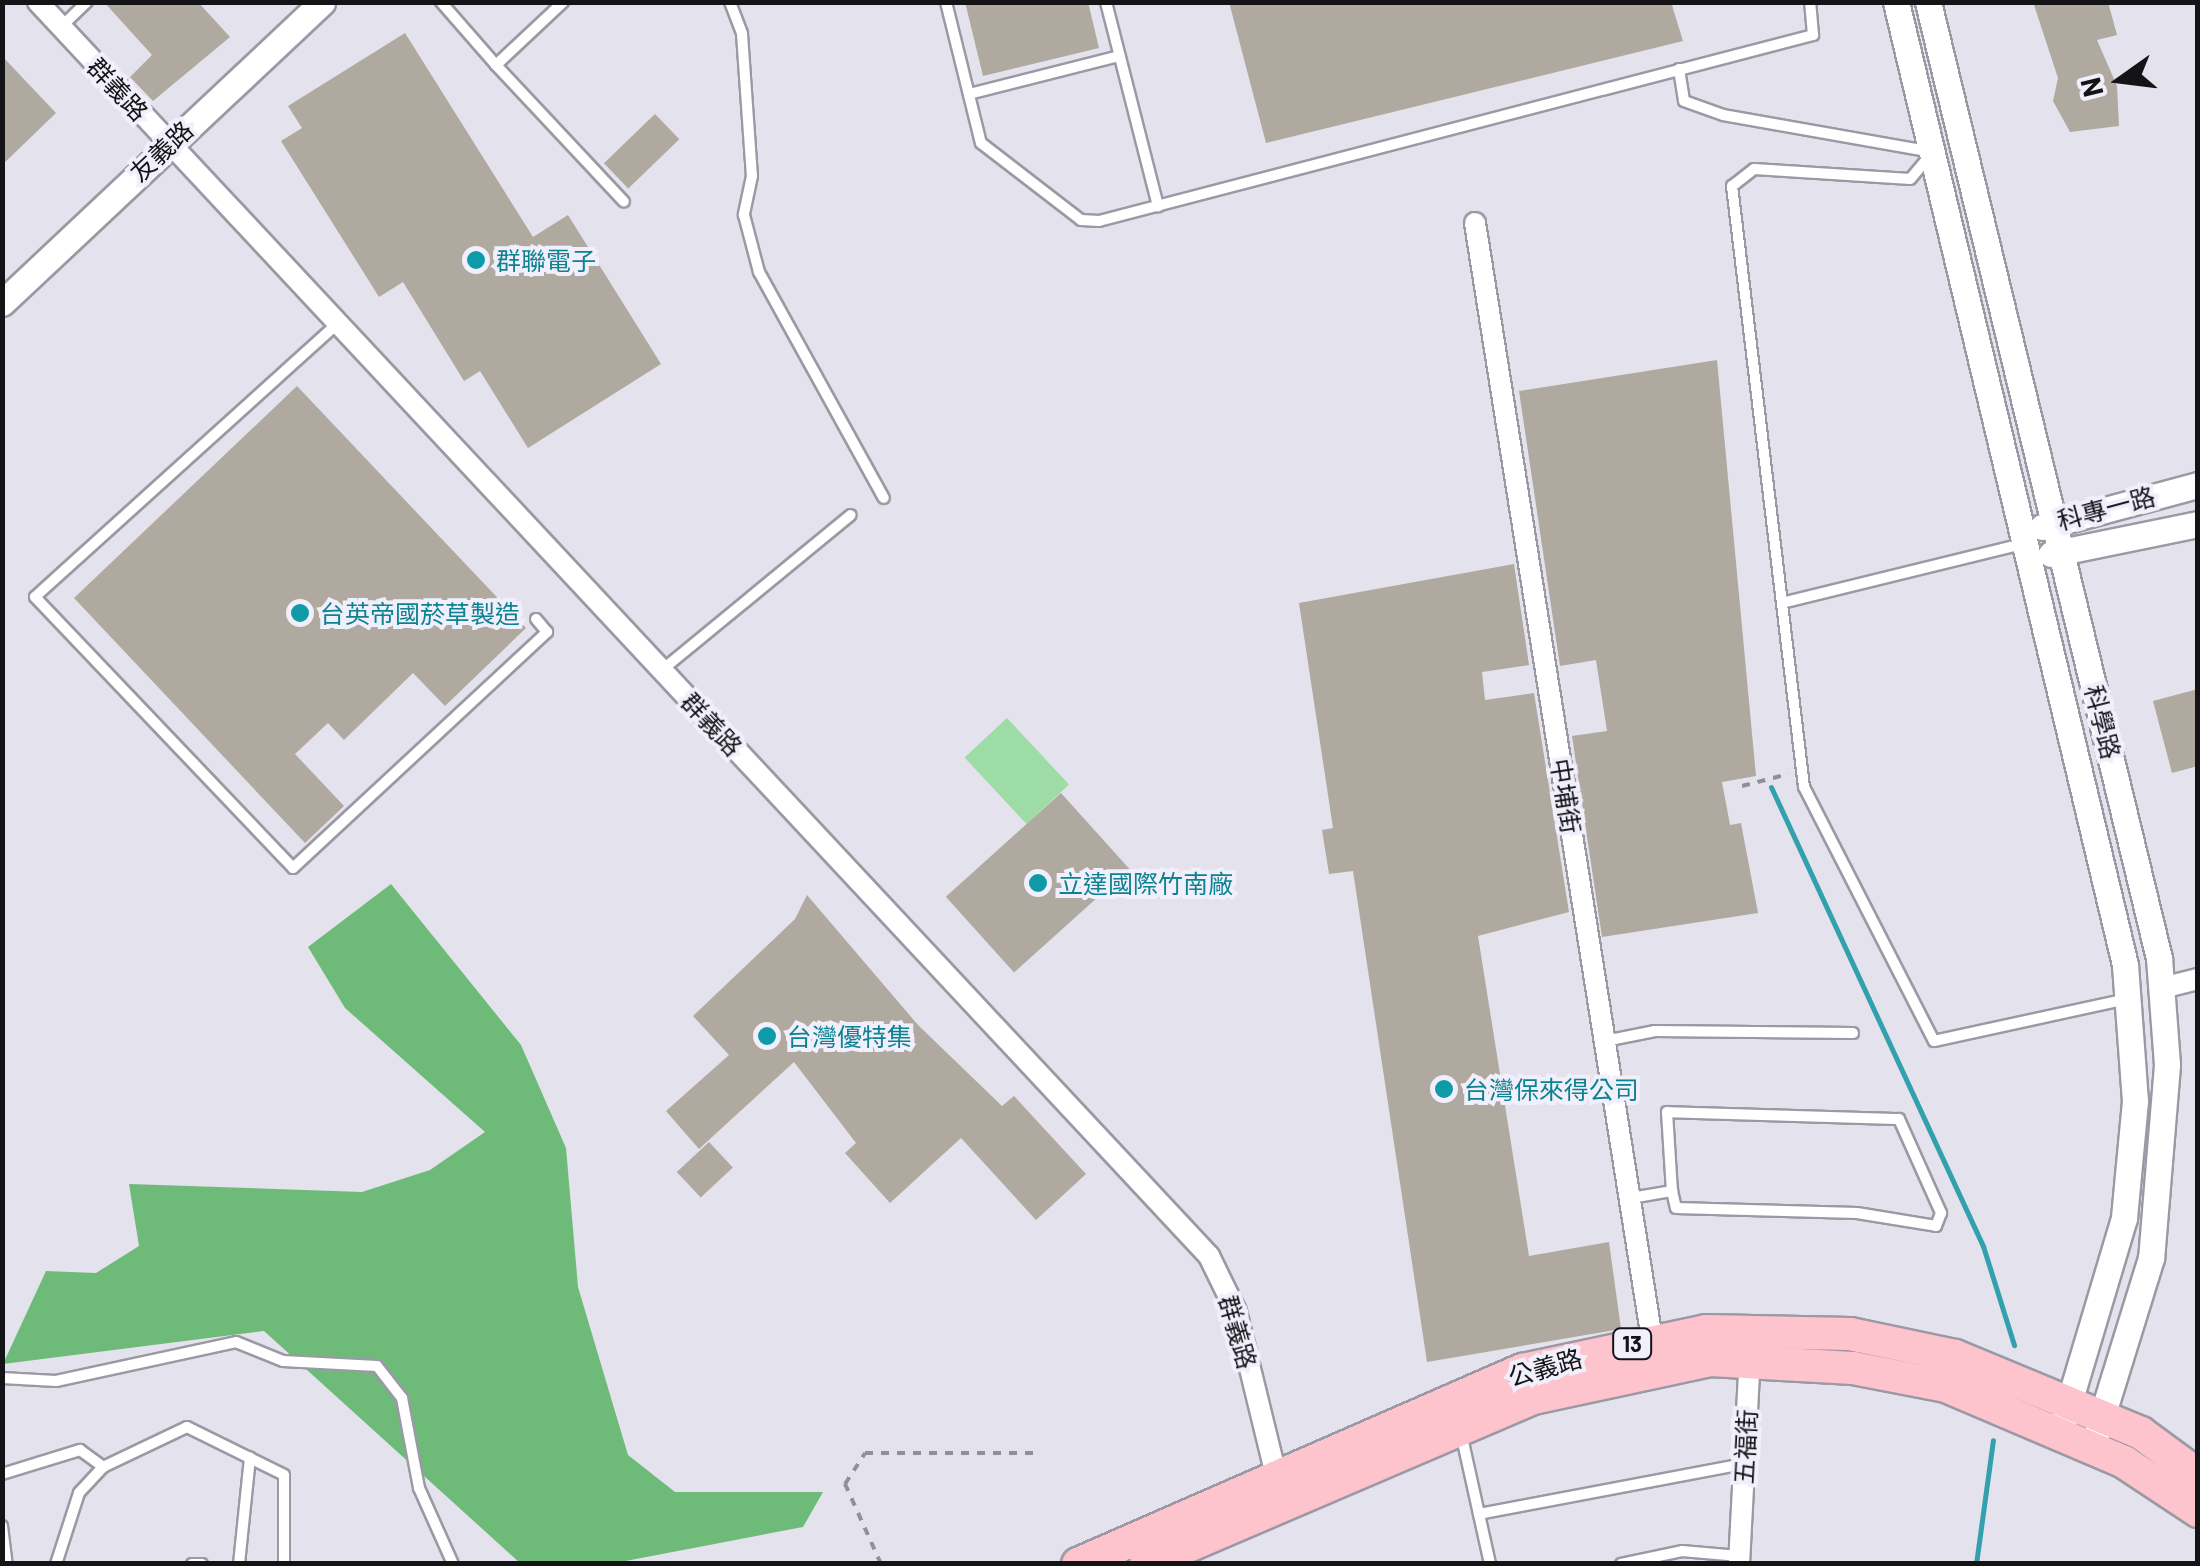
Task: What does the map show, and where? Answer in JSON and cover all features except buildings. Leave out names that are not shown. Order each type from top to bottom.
[{"type":"main road","name":"公義路","points":[[1146,1564],[1286,1502],[1454,1414],[1524,1370],[1850,1334],[1955,1356],[2064,1418],[2097,1432],[2198,1511]]},
{"type":"main road","name":"公義路","points":[[1078,1564],[1272,1472],[1454,1414]]},
{"type":"main road","name":"公義路","points":[[2097,1432],[2141,1432],[2198,1475]]},
{"type":"street","name":"群義路","points":[[38,2],[1210,1256],[1236,1311],[1272,1472],[1286,1502]]},
{"type":"street","name":"友義路","points":[[2,304],[322,2]]},
{"type":"street","name":"科學路","points":[[1896,2],[2023,544],[2117,912],[2135,1101],[2124,1218],[2064,1418]]},
{"type":"street","name":"科學路","points":[[1928,2],[2064,558],[2162,988],[2164,1162],[2151,1258],[2097,1432]]},
{"type":"street","points":[[1933,152],[1964,144]]},
{"type":"street","name":"中埔街","points":[[1475,223],[1655,1354]]},
{"type":"street","name":"科專一路","points":[[2198,485],[2052,518],[2023,544],[2064,558],[2198,524]]},
{"type":"street","points":[[2162,988],[2198,979]]},
{"type":"street","name":"五福街","points":[[1740,1560],[1750,1347]]},
{"type":"lane","points":[[61,27],[87,2]]},
{"type":"lane","points":[[442,2],[624,202]]},
{"type":"lane","points":[[496,64],[563,2]]},
{"type":"lane","points":[[730,2],[742,34],[752,176],[744,215],[759,272],[884,498]]},
{"type":"lane","points":[[946,2],[981,144],[1081,220],[1158,206],[1813,34],[1810,2]]},
{"type":"lane","points":[[1106,2],[1158,206]]},
{"type":"lane","points":[[969,94],[1119,56]]},
{"type":"lane","points":[[1679,68],[1684,101],[1723,115],[1933,152],[1910,180],[1754,168],[1732,186],[1786,602],[1802,771],[1922,1033],[1934,1041],[2127,999]]},
{"type":"lane","points":[[338,324],[35,597],[293,868],[547,632],[536,619]]},
{"type":"lane","points":[[662,670],[851,516]]},
{"type":"lane","points":[[1786,602],[2023,544]]},
{"type":"lane","points":[[1605,1040],[1656,1031],[1853,1033]]},
{"type":"lane","points":[[1667,1112],[1899,1118],[1941,1213],[1936,1226],[1858,1212],[1676,1208],[1672,1191],[1667,1112]]},
{"type":"lane","points":[[1630,1198],[1672,1191]]},
{"type":"lane","points":[[2,1378],[56,1381],[236,1342],[283,1361],[377,1366],[402,1398],[420,1488],[453,1564]]},
{"type":"lane","points":[[1454,1414],[1490,1564]]},
{"type":"lane","points":[[56,1564],[79,1493],[102,1466],[186,1426],[284,1475],[284,1564]]},
{"type":"lane","points":[[2,1474],[80,1450],[102,1466]]},
{"type":"lane","points":[[239,1564],[250,1458]]},
{"type":"lane","points":[[1478,1514],[1744,1464]]},
{"type":"lane","points":[[2,1526],[7,1564]]},
{"type":"lane","points":[[1621,1564],[1682,1552],[1740,1560]]},
{"type":"lane","points":[[192,1564],[202,1564]]},
{"type":"path","points":[[1742,786],[1802,771]]},
{"type":"path","points":[[881,1564],[845,1484],[865,1454],[1032,1453]]},
{"type":"green space","points":[[1007,718],[1069,785],[1027,824],[965,758]]},
{"type":"green space","points":[[391,884],[521,1045],[566,1148],[578,1287],[628,1455],[675,1492],[823,1492],[803,1527],[615,1563],[520,1563],[264,1331],[3,1364],[46,1271],[96,1273],[139,1246],[129,1184],[362,1192],[430,1170],[485,1132],[345,1008],[308,947]]},
{"type":"waterway","points":[[1771,787],[1983,1246],[2014,1345]]},
{"type":"waterway","points":[[1976,1564],[1993,1440]]},
{"type":"place","name":"群聯電子","points":[[476,260]]},
{"type":"place","name":"台英帝國菸草製造","points":[[300,613]]},
{"type":"place","name":"立達國際竹南廠","points":[[1038,883]]},
{"type":"place","name":"台灣優特集","points":[[767,1036]]},
{"type":"place","name":"台灣保來得公司","points":[[1444,1089]]}]
